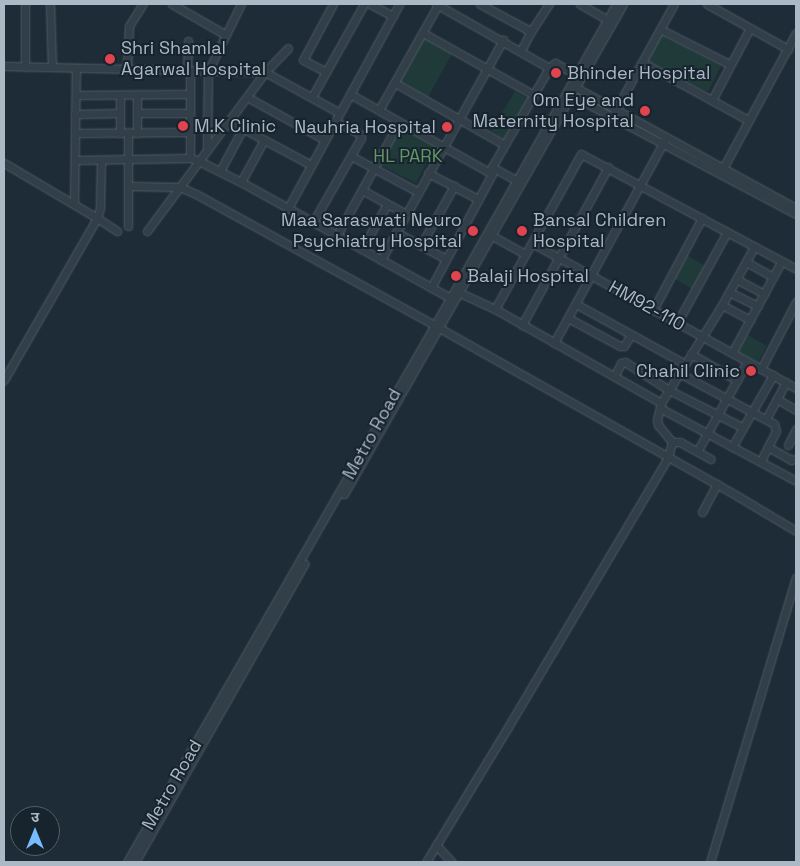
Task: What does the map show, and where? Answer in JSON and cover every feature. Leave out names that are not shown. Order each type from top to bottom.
[{"type":"street","points":[[25,4],[25,67]]},
{"type":"street","points":[[50,4],[52,68]]},
{"type":"street","points":[[127,69],[130,26],[142,4]]},
{"type":"street","points":[[172,4],[226,35]]},
{"type":"street","points":[[207,150],[208,71],[241,4]]},
{"type":"street","points":[[326,72],[303,60],[334,4]]},
{"type":"street","points":[[312,97],[364,4]]},
{"type":"street","points":[[370,4],[392,16]]},
{"type":"street","points":[[288,208],[399,4]]},
{"type":"street","points":[[379,110],[423,33],[437,4],[521,50],[549,68]]},
{"type":"street","points":[[480,4],[528,30],[530,34]]},
{"type":"street","points":[[521,50],[549,4]]},
{"type":"street","points":[[580,4],[611,21]]},
{"type":"street","name":"Metro Road","points":[[489,234],[611,21],[616,4]]},
{"type":"street","name":"Metro Road","points":[[573,86],[577,74],[623,4]]},
{"type":"street","points":[[613,113],[674,4]]},
{"type":"street","points":[[707,4],[788,49]]},
{"type":"street","points":[[712,100],[729,64],[750,28]]},
{"type":"street","points":[[660,29],[729,64]]},
{"type":"street","points":[[423,33],[534,94]]},
{"type":"street","points":[[722,171],[796,33]]},
{"type":"street","points":[[380,260],[503,40]]},
{"type":"street","points":[[188,41],[190,158]]},
{"type":"street","points":[[146,231],[265,72],[288,48]]},
{"type":"street","points":[[642,62],[748,120]]},
{"type":"street","points":[[431,288],[492,174],[491,170],[549,68],[555,63],[577,74]]},
{"type":"street","points":[[4,66],[265,72],[340,112]]},
{"type":"street","points":[[74,204],[76,68]]},
{"type":"street","points":[[394,83],[505,145]]},
{"type":"street","points":[[573,86],[613,113],[664,141],[796,208]]},
{"type":"street","points":[[76,95],[190,94]]},
{"type":"street","points":[[350,94],[443,146],[517,181]]},
{"type":"street","points":[[569,94],[613,113]]},
{"type":"street","name":"Metro Road","points":[[127,862],[458,291],[517,181],[569,94]]},
{"type":"street","points":[[120,95],[120,133]]},
{"type":"street","points":[[137,95],[137,133]]},
{"type":"street","points":[[247,97],[325,140]]},
{"type":"street","points":[[76,114],[120,113]]},
{"type":"street","points":[[137,113],[190,113]]},
{"type":"street","points":[[229,120],[311,165]]},
{"type":"street","points":[[313,222],[361,136],[335,121]]},
{"type":"street","points":[[337,235],[399,122]]},
{"type":"street","points":[[220,171],[243,128]]},
{"type":"street","points":[[75,133],[190,132]]},
{"type":"street","points":[[128,133],[128,226]]},
{"type":"street","points":[[241,182],[264,140]]},
{"type":"street","points":[[554,343],[664,141]]},
{"type":"street","points":[[495,309],[580,155],[586,155],[796,269]]},
{"type":"street","points":[[351,156],[418,192]]},
{"type":"street","points":[[75,160],[190,158],[199,161],[241,182],[450,298]]},
{"type":"street","points":[[4,380],[97,218],[100,208],[101,160]]},
{"type":"street","points":[[4,163],[118,231]]},
{"type":"street","points":[[522,325],[608,167]]},
{"type":"street","points":[[722,171],[796,214]]},
{"type":"street","points":[[428,173],[478,199]]},
{"type":"street","points":[[128,186],[180,187],[437,326],[717,484],[796,531]]},
{"type":"street","points":[[422,245],[454,186]]},
{"type":"street","points":[[362,190],[406,214]]},
{"type":"street","points":[[362,249],[387,204]]},
{"type":"street","points":[[653,310],[702,218]]},
{"type":"street","points":[[396,232],[446,259]]},
{"type":"street","points":[[677,323],[727,232]]},
{"type":"street","points":[[489,234],[525,254]]},
{"type":"street","name":"HM92-110","points":[[532,243],[796,388]]},
{"type":"street","points":[[672,442],[656,420],[661,405],[722,305],[754,246]]},
{"type":"street","points":[[746,262],[773,277]]},
{"type":"street","points":[[732,353],[781,262]]},
{"type":"street","points":[[736,279],[764,294]]},
{"type":"street","points":[[458,291],[495,309],[615,375],[706,433],[796,480]]},
{"type":"street","name":"Metro Road","points":[[135,862],[437,326],[450,298],[458,291]]},
{"type":"street","points":[[729,292],[758,306]]},
{"type":"street","points":[[760,369],[796,302]]},
{"type":"street","points":[[576,304],[685,364]]},
{"type":"street","points":[[722,305],[750,320]]},
{"type":"street","points":[[568,318],[620,346],[624,346],[631,335]]},
{"type":"street","points":[[691,354],[737,380]]},
{"type":"street","points":[[615,375],[623,362],[669,390],[742,427]]},
{"type":"street","points":[[698,450],[747,362]]},
{"type":"street","points":[[680,373],[774,424],[776,428],[761,462]]},
{"type":"street","points":[[732,447],[773,375]]},
{"type":"street","points":[[766,419],[786,382]]},
{"type":"street","points":[[776,399],[796,410]]},
{"type":"street","points":[[788,445],[796,429]]},
{"type":"street","points":[[426,862],[668,457],[672,442]]},
{"type":"street","points":[[672,442],[680,442],[698,450],[711,459]]},
{"type":"street","points":[[768,448],[791,460],[796,459]]},
{"type":"street","points":[[702,512],[717,484]]},
{"type":"street","points":[[710,862],[796,578]]},
{"type":"street","points":[[436,845],[452,862]]},
{"type":"green space","points":[[661,35],[721,66],[708,92],[648,60]]},
{"type":"green space","points":[[424,38],[452,54],[428,97],[399,81]]},
{"type":"green space","points":[[515,91],[528,99],[504,139],[491,131]]},
{"type":"green space","name":"HL PARK","points":[[401,128],[435,147],[416,183],[380,165]]},
{"type":"green space","points":[[685,254],[705,266],[692,289],[672,277]]},
{"type":"green space","points":[[743,332],[767,346],[758,362],[733,350]]},
{"type":"place","name":"Shri Shamlal Agarwal Hospital","points":[[110,59]]},
{"type":"place","name":"Bhinder Hospital","points":[[556,73]]},
{"type":"place","name":"Om Eye and Maternity Hospital","points":[[645,111]]},
{"type":"place","name":"M.K Clinic","points":[[183,126]]},
{"type":"place","name":"Nauhria Hospital","points":[[447,127]]},
{"type":"place","name":"Maa Saraswati Neuro Psychiatry Hospital","points":[[473,231]]},
{"type":"place","name":"Bansal Children Hospital","points":[[522,231]]},
{"type":"place","name":"Balaji Hospital","points":[[456,276]]},
{"type":"place","name":"Chahil Clinic","points":[[751,371]]}]
